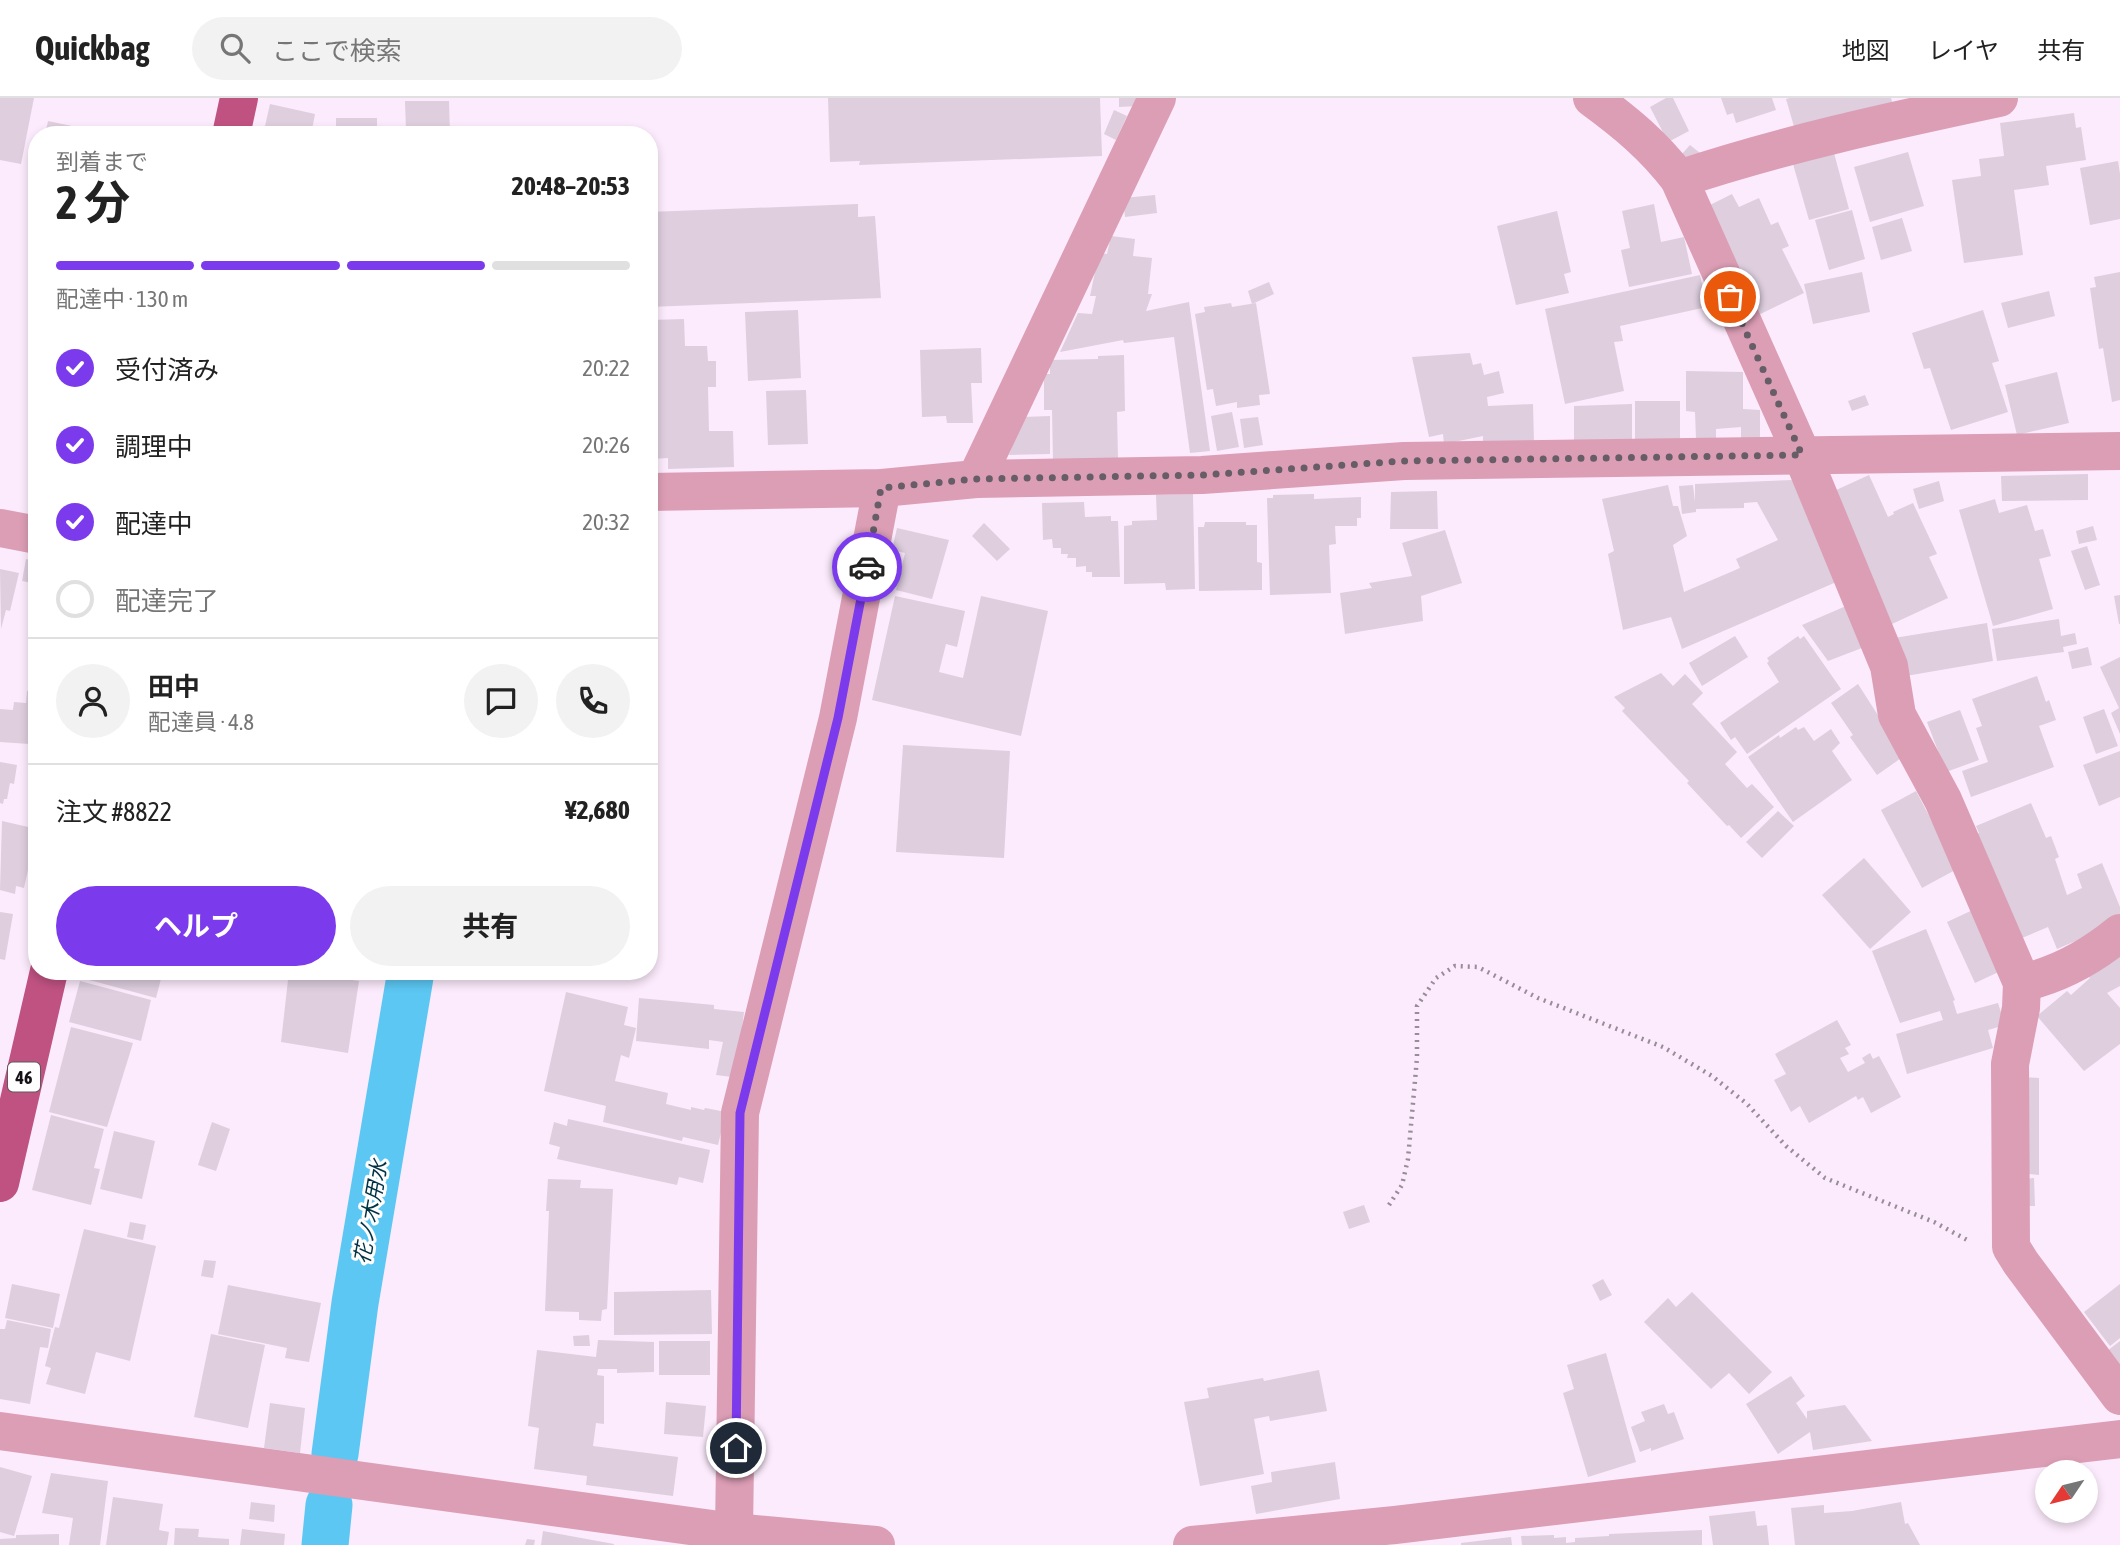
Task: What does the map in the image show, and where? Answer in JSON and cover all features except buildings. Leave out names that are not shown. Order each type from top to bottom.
[{"type":"main road","points":[[232,126],[239,98]]},
{"type":"main road","name":"46","points":[[0,1183],[47,980]]},
{"type":"street","points":[[976,479],[1157,98]]},
{"type":"street","points":[[1592,98],[1634,130],[1679,179],[1802,455],[1889,666],[1897,715],[1943,800],[2022,983],[2021,1008],[2010,1064],[2011,1247],[2028,1274],[2120,1395]]},
{"type":"street","points":[[1679,179],[1749,156],[1827,136],[1999,98]]},
{"type":"street","points":[[658,492],[881,488],[976,479],[1202,475],[1404,461],[2120,451]]},
{"type":"street","points":[[733,1538],[740,1113],[838,718],[881,488]]},
{"type":"street","points":[[0,528],[28,533]]},
{"type":"street","points":[[2022,983],[2048,977],[2075,963],[2120,933]]},
{"type":"street","points":[[0,1432],[733,1538],[876,1545]]},
{"type":"street","points":[[1192,1545],[1396,1535],[2120,1439]]},
{"type":"path","points":[[1389,1205],[1402,1185],[1408,1159],[1417,1058],[1417,1006],[1436,978],[1455,966],[1478,967],[1538,998],[1663,1047],[1712,1076],[1747,1104],[1786,1146],[1825,1178],[1934,1222],[1970,1242],[2011,1247]]},
{"type":"waterway","name":"花ノ木用水","points":[[335,1454],[355,1303],[409,980]]},
{"type":"waterway","name":"花ノ木用水","points":[[325,1545],[329,1505]]},
{"type":"way so far","points":[[867,567],[881,488],[976,479],[1202,475],[1404,461],[1802,455],[1730,297]]},
{"type":"route","points":[[736,1448],[740,1113],[838,718],[867,567]]}]
